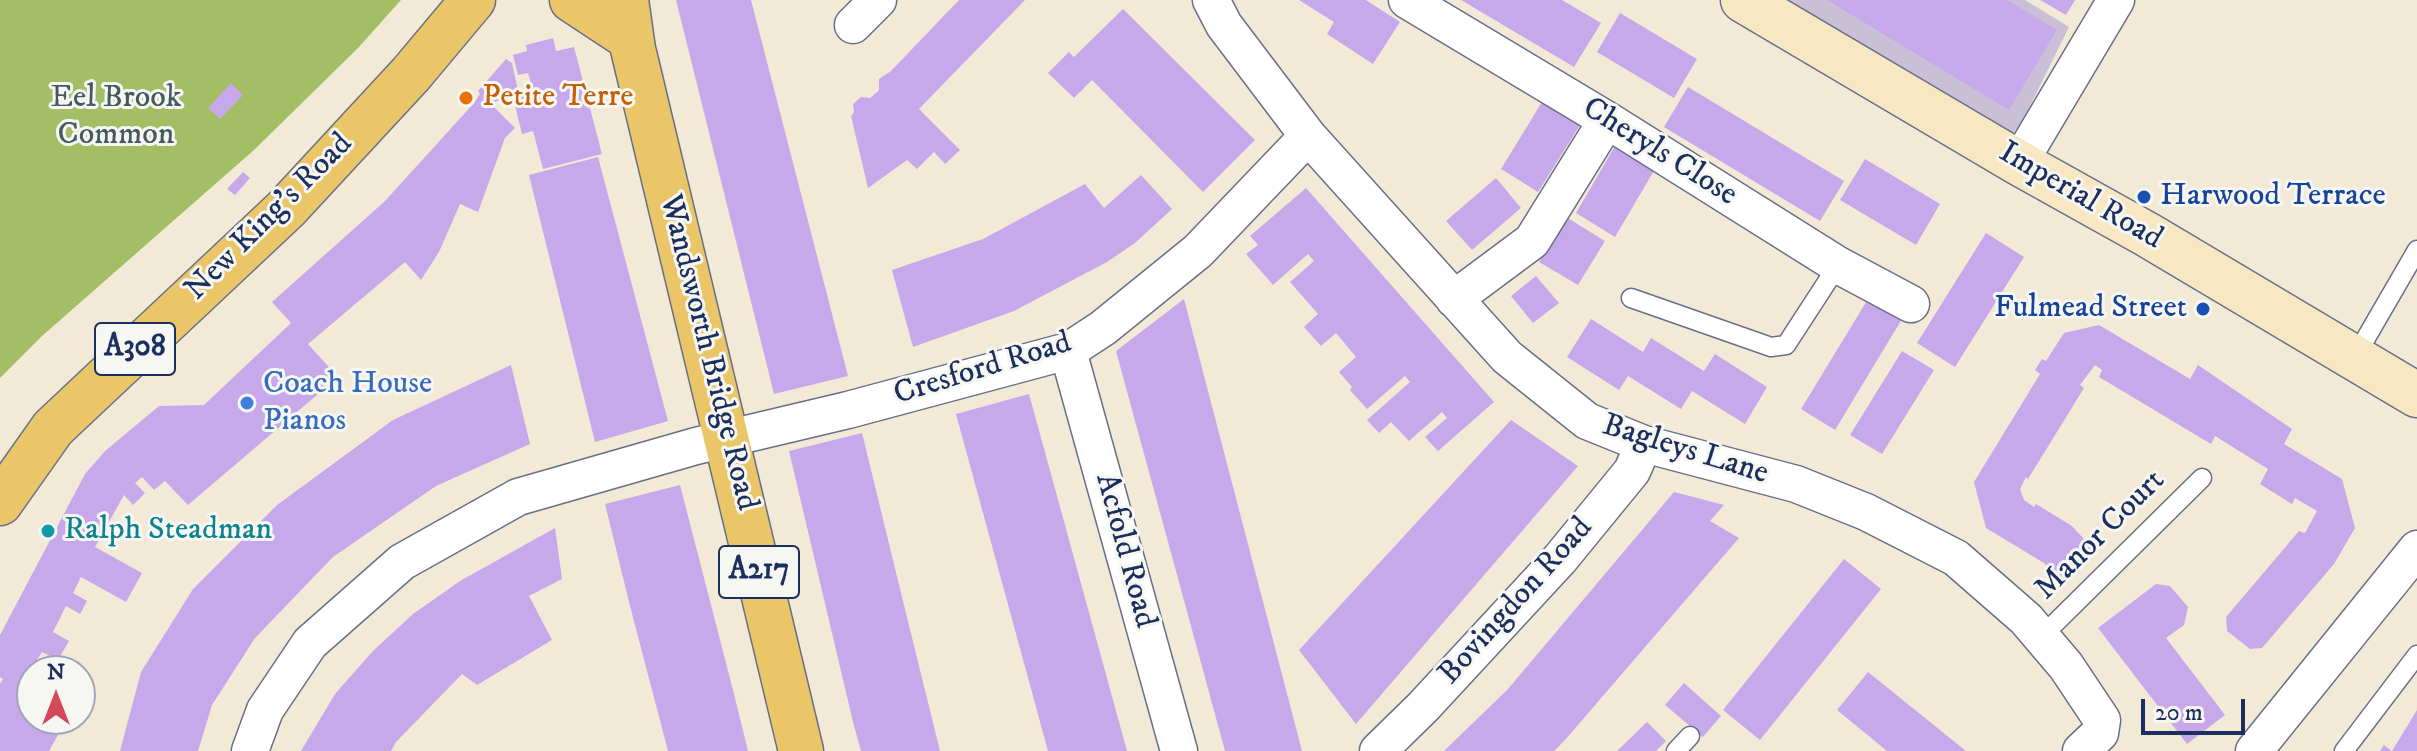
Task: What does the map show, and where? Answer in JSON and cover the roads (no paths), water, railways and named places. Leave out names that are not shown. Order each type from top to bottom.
[{"type":"main road","points":[[572,0],[622,20]]},
{"type":"main road","name":"New King's Road","points":[[0,503],[53,428],[286,209],[473,4]]},
{"type":"main road","name":"Wandsworth Bridge Road","points":[[622,20],[727,437],[801,751]]},
{"type":"street","name":"Bagleys Lane","points":[[1211,0],[1224,25],[1308,136],[1507,357],[1587,421],[1644,444],[1796,484],[1866,512],[1956,558],[2026,619],[2066,666],[2102,720],[2090,742]]},
{"type":"street","name":"Cheryls Close","points":[[1407,0],[1607,120],[1838,265],[1911,304]]},
{"type":"street","name":"Imperial Road","points":[[1743,0],[2417,395]]},
{"type":"street","points":[[2019,163],[2116,0]]},
{"type":"street","points":[[1454,299],[1532,241],[1607,120]]},
{"type":"street","name":"Cresford Road","points":[[250,751],[265,710],[310,643],[402,562],[518,497],[727,437],[848,410],[1068,351],[1103,328],[1198,251],[1308,136]]},
{"type":"street","name":"Acfold Road","points":[[1068,351],[1179,751]]},
{"type":"street","name":"Bovingdon Road","points":[[1378,751],[1560,559],[1632,471],[1644,444]]},
{"type":"street","points":[[2254,751],[2417,549]]},
{"type":"lane","points":[[2355,357],[2417,250]]},
{"type":"lane","points":[[1631,298],[1771,347],[1786,345],[1838,265]]},
{"type":"lane","name":"Manor Court","points":[[2041,637],[2202,478]]},
{"type":"lane","points":[[2344,751],[2417,655]]},
{"type":"lane","points":[[1676,751],[1690,736]]},
{"type":"place","name":"Petite Terre","points":[[466,98]]},
{"type":"place","name":"Harwood Terrace","points":[[2144,197]]},
{"type":"place","name":"Fulmead Street","points":[[2203,309]]},
{"type":"place","name":"Coach House Pianos","points":[[247,403]]},
{"type":"place","name":"Ralph Steadman","points":[[48,531]]},
{"type":"park label","name":"Eel Brook Common","points":[[116,118]]}]
